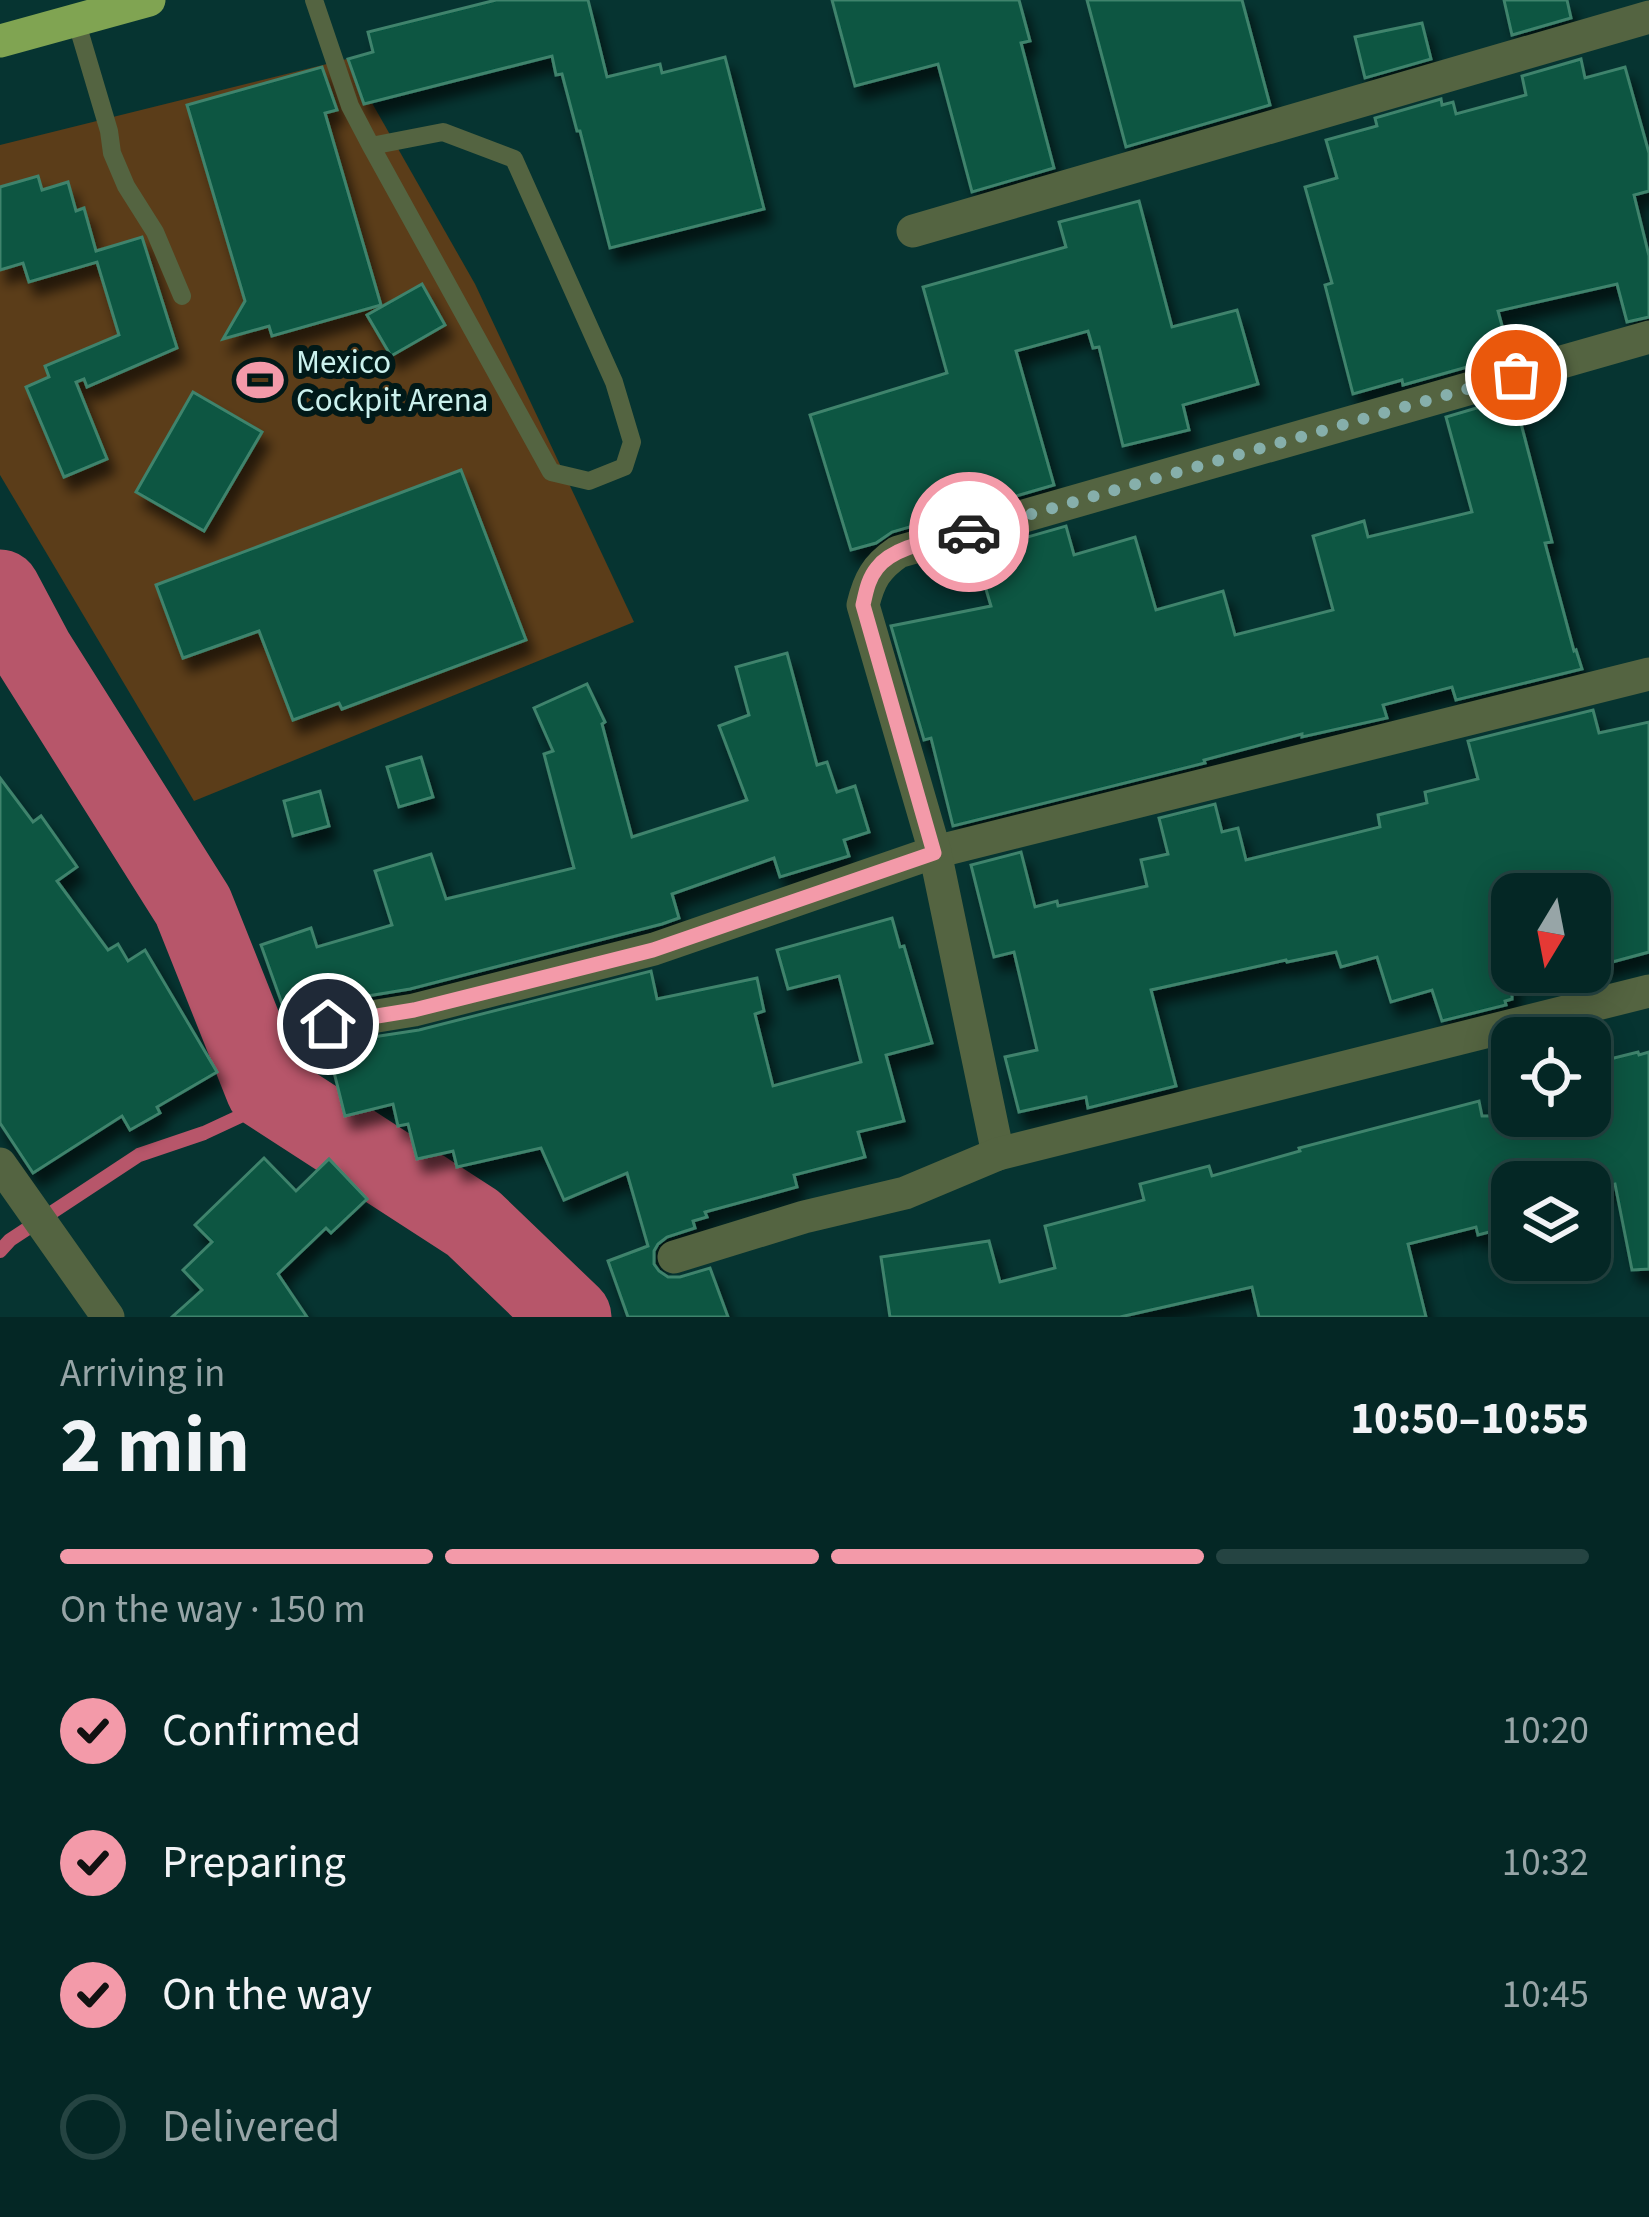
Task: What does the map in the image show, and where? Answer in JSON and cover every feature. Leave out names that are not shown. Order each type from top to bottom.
[{"type":"highway","points":[[0,41],[149,0]]},
{"type":"street","points":[[913,231],[1649,17]]},
{"type":"street","points":[[998,1154],[934,853],[863,605],[878,565],[898,552],[1649,337]]},
{"type":"street","points":[[328,1024],[414,1010],[653,950],[934,853],[1649,674]]},
{"type":"street","points":[[674,1257],[905,1192],[998,1154],[1649,991]]},
{"type":"street","points":[[0,1164],[108,1317]]},
{"type":"lane","points":[[314,0],[350,106],[371,146],[551,472],[589,481],[624,467],[632,442],[614,382],[514,159],[443,132],[371,146]]},
{"type":"lane","points":[[76,20],[112,153],[155,232],[182,296]]},
{"type":"shaded area","name":"Mexico Cockpit Arena","points":[[347,59],[475,284],[634,622],[194,801],[0,475],[0,145]]},
{"type":"building","points":[[496,0],[588,0],[607,77],[660,64],[662,73],[725,57],[764,209],[610,248],[580,131],[552,56],[364,104],[348,59],[373,52],[368,32]]},
{"type":"building","points":[[832,0],[1019,0],[1030,41],[1021,43],[1054,168],[972,192],[938,64],[855,86]]},
{"type":"building","points":[[1087,0],[1242,0],[1270,105],[1126,147]]},
{"type":"building","points":[[1504,0],[1567,0],[1571,18],[1512,35]]},
{"type":"building","points":[[1422,23],[1431,59],[1365,78],[1355,37]]},
{"type":"building","points":[[1581,59],[1585,78],[1625,67],[1649,153],[1649,191],[1634,195],[1649,256],[1649,317],[1627,322],[1617,284],[1498,311],[1510,355],[1353,394],[1325,285],[1332,283],[1305,187],[1337,178],[1326,140],[1377,126],[1375,118],[1441,99],[1442,105],[1453,102],[1456,114],[1526,95],[1522,76]]},
{"type":"building","points":[[322,67],[337,110],[325,113],[381,305],[272,336],[269,326],[223,339],[245,301],[187,105]]},
{"type":"building","points":[[38,176],[42,190],[68,182],[76,211],[84,208],[96,251],[142,237],[177,348],[87,387],[84,379],[76,382],[107,459],[64,477],[26,387],[49,377],[45,366],[119,335],[97,262],[29,282],[23,263],[0,270],[0,187]]},
{"type":"building","points":[[1139,201],[1172,327],[1237,310],[1258,384],[1183,405],[1189,430],[1123,446],[1099,347],[1093,348],[1088,331],[1016,351],[1054,485],[892,532],[876,543],[851,550],[810,415],[947,373],[923,287],[1066,247],[1059,222]]},
{"type":"building","points":[[422,284],[445,325],[391,356],[367,315]]},
{"type":"building","points":[[193,392],[262,432],[204,531],[136,492]]},
{"type":"building","points":[[1514,397],[1552,542],[1545,543],[1582,669],[1456,700],[1452,687],[1383,705],[1387,718],[1302,734],[953,826],[931,738],[924,740],[891,626],[991,606],[975,552],[1066,526],[1074,555],[1135,537],[1156,610],[1223,591],[1235,635],[1333,610],[1313,536],[1364,521],[1368,537],[1472,512],[1446,417]]},
{"type":"building","points":[[461,470],[526,640],[342,709],[339,703],[293,720],[259,631],[183,658],[156,585]]},
{"type":"building","points":[[787,653],[817,765],[827,762],[837,792],[855,786],[869,832],[844,840],[849,856],[780,877],[774,858],[672,894],[679,918],[662,924],[410,989],[325,1003],[286,1015],[261,945],[311,928],[317,947],[392,925],[375,871],[431,854],[446,899],[574,868],[544,754],[553,751],[534,708],[587,684],[605,722],[632,837],[747,800],[719,726],[749,715],[736,667]]},
{"type":"building","points":[[1593,710],[1599,733],[1649,722],[1649,952],[1611,962],[1611,873],[1491,873],[1491,993],[1512,993],[1506,1005],[1442,1021],[1432,990],[1391,1002],[1377,957],[1341,967],[1336,952],[1286,960],[1151,990],[1176,1086],[1088,1108],[1086,1097],[1019,1112],[1005,1057],[1037,1050],[1014,952],[994,957],[971,865],[1021,852],[1035,907],[1147,886],[1141,860],[1168,854],[1159,818],[1215,804],[1222,832],[1238,828],[1246,860],[1380,827],[1378,815],[1427,803],[1425,792],[1478,779],[1468,741]]},
{"type":"building","points":[[421,757],[433,797],[399,807],[387,767]]},
{"type":"building","points":[[0,778],[33,822],[41,816],[77,867],[57,881],[108,950],[118,944],[128,961],[145,950],[217,1072],[157,1107],[160,1113],[130,1130],[122,1116],[33,1173],[0,1123]]},
{"type":"building","points":[[320,791],[329,826],[293,836],[284,801]]},
{"type":"building","points":[[892,918],[932,1043],[886,1055],[904,1121],[858,1132],[865,1157],[794,1175],[797,1187],[705,1212],[707,1217],[693,1221],[695,1228],[667,1237],[654,1251],[654,1264],[668,1277],[710,1268],[728,1317],[628,1317],[608,1261],[648,1246],[627,1173],[564,1200],[541,1148],[457,1167],[453,1151],[417,1159],[408,1124],[398,1126],[393,1104],[345,1116],[327,1044],[419,1030],[651,971],[657,999],[757,978],[764,1011],[755,1014],[773,1086],[861,1062],[839,976],[788,989],[777,950]]},
{"type":"building","points":[[1649,1052],[1649,1269],[1632,1270],[1615,1184],[1611,1185],[1611,1161],[1491,1161],[1491,1232],[1478,1235],[1476,1227],[1408,1244],[1426,1317],[1259,1317],[1252,1287],[1120,1317],[890,1317],[881,1257],[989,1241],[1000,1282],[1055,1268],[1045,1226],[1144,1200],[1140,1184],[1209,1166],[1212,1176],[1479,1101],[1482,1116],[1491,1116],[1491,1137],[1611,1137],[1611,1059]]},
{"type":"building","points":[[264,1158],[296,1191],[329,1159],[367,1199],[331,1233],[326,1228],[278,1274],[307,1317],[172,1317],[202,1290],[183,1270],[212,1242],[195,1225]]},
{"type":"waterway","points":[[0,590],[33,652],[193,906],[266,1089],[473,1223],[571,1317]]},
{"type":"waterway","points":[[0,1251],[139,1155],[247,1113],[270,1098],[266,1089]]},
{"type":"way so far","points":[[969,532],[1516,375]]},
{"type":"place","name":"Mexico Cockpit Arena","points":[[260,380]]},
{"type":"route","points":[[328,1024],[414,1010],[653,950],[934,853],[863,605],[878,565],[898,552],[969,532]]}]
